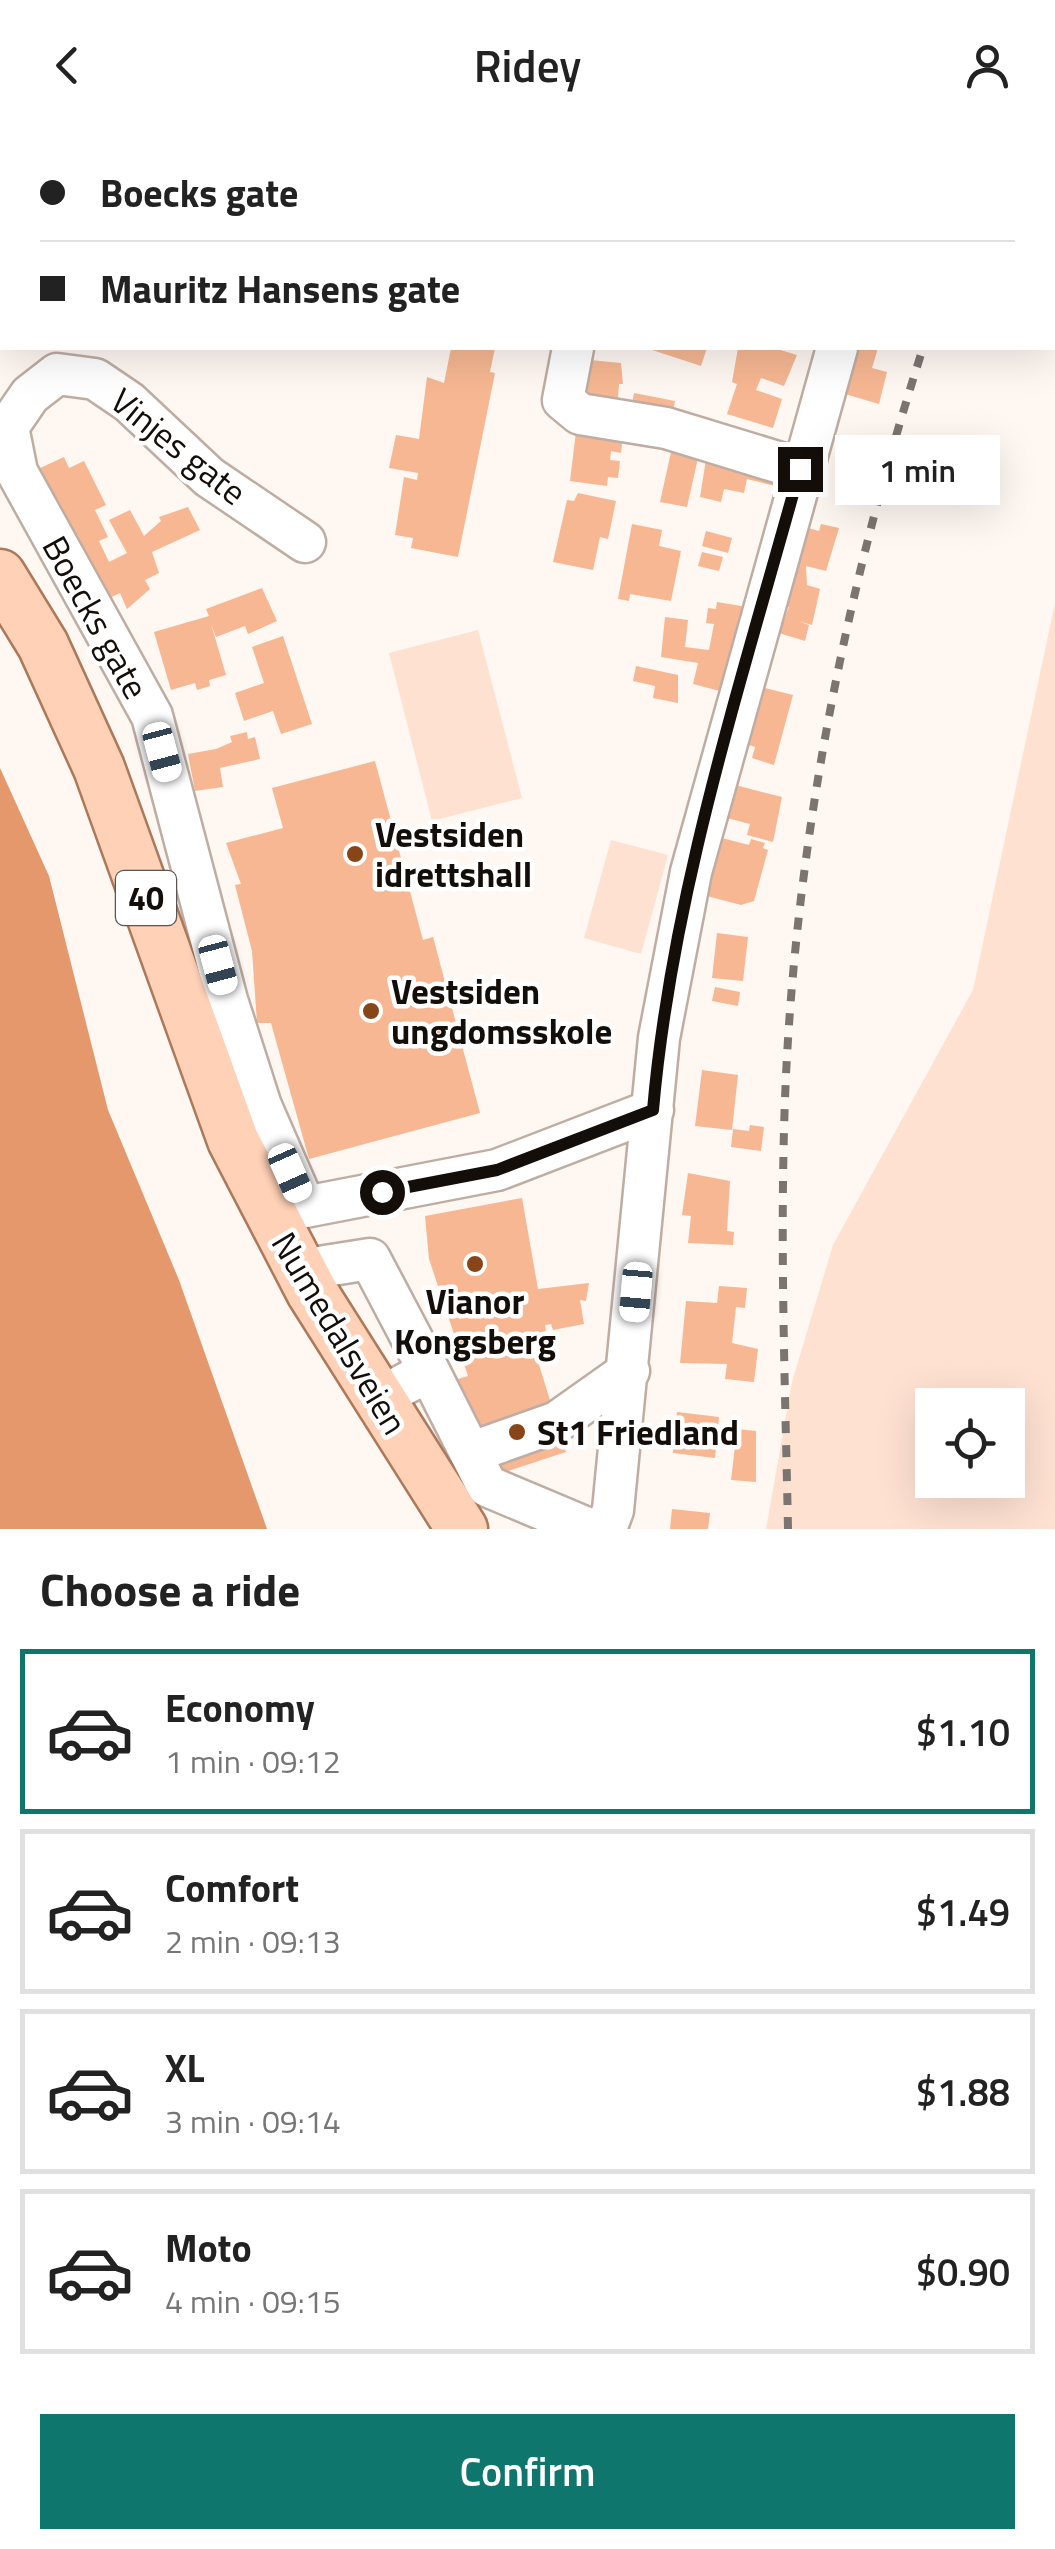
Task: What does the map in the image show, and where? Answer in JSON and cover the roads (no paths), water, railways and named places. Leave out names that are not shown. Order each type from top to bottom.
[{"type":"main road","name":"Numedalsveien","points":[[1,570],[71,703],[233,1140],[300,1270],[377,1399],[462,1529]]},
{"type":"street","points":[[573,350],[563,400],[580,414],[666,428],[800,469]]},
{"type":"street","points":[[606,1529],[613,1510],[629,1371],[659,1038],[691,872],[835,350]]},
{"type":"street","name":"Vinjes gate","points":[[8,427],[30,396],[57,374],[95,379],[129,402],[208,477],[305,542]]},
{"type":"street","name":"Boecks gate","points":[[8,427],[16,472],[152,716],[228,1000],[261,1106],[305,1207],[497,1170],[653,1110]]},
{"type":"street","points":[[300,1270],[370,1259],[487,1486],[589,1529]]},
{"type":"street","points":[[377,1399],[429,1371]]},
{"type":"street","points":[[469,1446],[478,1450],[557,1422],[629,1371]]},
{"type":"railway","points":[[788,1529],[784,1132],[792,983],[802,890],[815,798],[850,616],[922,350]]},
{"type":"place","name":"Vestsiden idrettshall","points":[[355,854]]},
{"type":"place","name":"Vestsiden ungdomsskole","points":[[371,1011]]},
{"type":"place","name":"Vianor Kongsberg","points":[[475,1264]]},
{"type":"place","name":"St1 Friedland","points":[[517,1432]]}]
